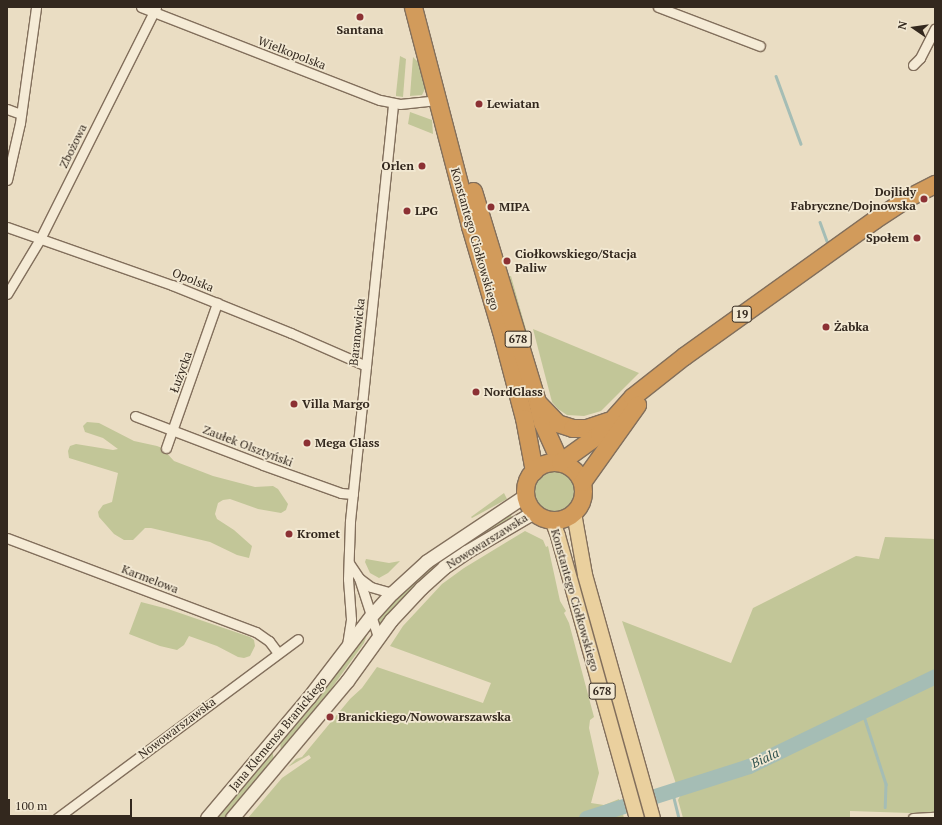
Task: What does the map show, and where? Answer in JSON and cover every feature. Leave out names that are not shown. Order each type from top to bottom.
[{"type":"highway","name":"Konstantego Ciołkowskiego","points":[[413,7],[470,226],[505,346],[524,418],[534,471]]},
{"type":"highway","name":"Konstantego Ciołkowskiego","points":[[425,7],[477,205],[542,422],[560,462]]},
{"type":"highway","name":"19","points":[[534,471],[546,463],[560,462],[599,434],[632,397],[661,373],[899,203],[935,184]]},
{"type":"highway","name":"19","points":[[582,482],[661,373]]},
{"type":"highway","points":[[537,402],[557,423],[572,428],[586,428],[611,420]]},
{"type":"highway","points":[[534,471],[527,482],[527,502],[534,512],[545,519],[564,519],[574,513],[578,508],[583,495],[582,482],[574,469],[560,462]]},
{"type":"main road","name":"Nowowarszawska","points":[[347,649],[371,616],[392,593],[427,561],[526,496]]},
{"type":"main road","name":"Nowowarszawska","points":[[347,681],[378,637],[408,601],[444,567],[486,539],[534,512]]},
{"type":"main road","name":"Konstantego Ciołkowskiego","points":[[574,513],[585,575],[651,812]]},
{"type":"main road","name":"Konstantego Ciołkowskiego","points":[[552,520],[560,543],[636,814]]},
{"type":"main road","name":"Jana Klemensa Branickiego","points":[[207,818],[309,697],[347,649]]},
{"type":"main road","name":"Jana Klemensa Branickiego","points":[[232,818],[347,681]]},
{"type":"street","points":[[7,180],[11,142],[21,114],[36,7]]},
{"type":"street","name":"Wielkopolska","points":[[141,7],[155,9],[380,100],[406,104],[437,100]]},
{"type":"street","points":[[658,7],[760,46]]},
{"type":"street","name":"Zbożowa","points":[[7,294],[40,239],[155,9]]},
{"type":"street","points":[[913,65],[920,58],[935,29]]},
{"type":"street","name":"Baranowicka","points":[[347,649],[351,619],[348,579],[353,494],[393,103]]},
{"type":"street","points":[[7,109],[21,114]]},
{"type":"street","name":"Opolska","points":[[7,227],[172,285],[291,333],[366,366]]},
{"type":"street","name":"Łużycka","points":[[166,448],[217,303]]},
{"type":"street","name":"Zaułek Olsztyński","points":[[135,416],[299,478],[341,493],[353,494]]},
{"type":"street","name":"Karmelowa","points":[[7,538],[256,632],[270,641],[278,653]]},
{"type":"street","points":[[349,563],[359,578],[378,637]]},
{"type":"street","points":[[359,578],[370,587],[392,593]]},
{"type":"street","name":"Nowowarszawska","points":[[57,818],[298,639]]},
{"type":"street","points":[[913,818],[935,817]]},
{"type":"green space","points":[[400,56],[406,59],[403,97],[396,96]]},
{"type":"green space","points":[[413,57],[420,64],[425,89],[422,95],[410,96]]},
{"type":"green space","points":[[410,112],[432,120],[433,134],[408,124]]},
{"type":"green space","points":[[511,276],[546,400],[544,400],[508,277]]},
{"type":"green space","points":[[533,329],[639,373],[601,411],[584,416],[567,415],[558,409],[552,402]]},
{"type":"green space","points":[[87,422],[99,423],[134,441],[162,448],[174,461],[213,476],[255,487],[273,486],[278,489],[288,504],[286,510],[281,513],[258,509],[230,499],[223,500],[218,503],[215,514],[217,519],[234,530],[252,546],[249,558],[237,555],[210,542],[151,528],[145,528],[133,540],[124,540],[114,534],[99,517],[98,512],[103,505],[112,502],[118,473],[69,458],[68,451],[70,446],[76,444],[113,450],[118,449],[103,438],[85,432],[83,426]]},
{"type":"green space","points":[[550,469],[558,469],[570,475],[576,487],[576,495],[570,507],[558,513],[550,513],[538,507],[532,495],[532,487],[538,475]]},
{"type":"green space","points":[[504,493],[507,499],[472,518],[471,517]]},
{"type":"green space","points":[[510,514],[513,518],[378,630],[376,618],[422,572],[459,545]]},
{"type":"green space","points":[[525,531],[543,540],[546,547],[548,546],[560,601],[566,611],[564,613],[569,623],[594,717],[590,720],[589,728],[599,773],[591,803],[604,805],[619,799],[624,818],[248,818],[282,778],[311,758],[309,755],[288,767],[296,759],[302,757],[350,699],[362,688],[377,667],[483,703],[491,683],[390,646],[403,626],[442,584],[464,568]]},
{"type":"green space","points":[[885,537],[935,539],[935,812],[910,813],[850,811],[850,817],[846,818],[683,818],[678,800],[680,796],[622,621],[731,663],[753,608],[856,556],[879,559]]},
{"type":"green space","points":[[366,559],[389,563],[400,561],[388,573],[379,578],[370,573],[365,562]]},
{"type":"green space","points":[[141,602],[168,609],[250,637],[254,640],[255,646],[250,656],[244,658],[238,657],[217,646],[189,636],[184,645],[177,650],[160,646],[129,634]]},
{"type":"green space","points":[[370,626],[364,643],[306,724],[281,753],[280,740]]},
{"type":"green space","points":[[272,749],[274,760],[225,818],[214,818]]},
{"type":"waterway","points":[[776,76],[801,144]]},
{"type":"waterway","points":[[820,222],[827,241]]},
{"type":"waterway","name":"Biala","points":[[586,818],[749,766],[935,676]]},
{"type":"waterway","points":[[862,710],[886,784],[885,807]]},
{"type":"waterway","points":[[672,790],[679,818]]},
{"type":"place","name":"Santana","points":[[360,17]]},
{"type":"place","name":"Lewiatan","points":[[479,104]]},
{"type":"place","name":"Orlen","points":[[422,166]]},
{"type":"place","name":"Dojlidy Fabryczne/Dojnowska","points":[[924,199]]},
{"type":"place","name":"MIPA","points":[[491,207]]},
{"type":"place","name":"LPG","points":[[407,211]]},
{"type":"place","name":"Społem","points":[[917,238]]},
{"type":"place","name":"Ciołkowskiego/Stacja Paliw","points":[[507,261]]},
{"type":"place","name":"Żabka","points":[[826,327]]},
{"type":"place","name":"NordGlass","points":[[476,392]]},
{"type":"place","name":"Villa Margo","points":[[294,404]]},
{"type":"place","name":"Mega Glass","points":[[307,443]]},
{"type":"place","name":"Kromet","points":[[289,534]]},
{"type":"place","name":"Branickiego/Nowowarszawska","points":[[330,717]]}]
